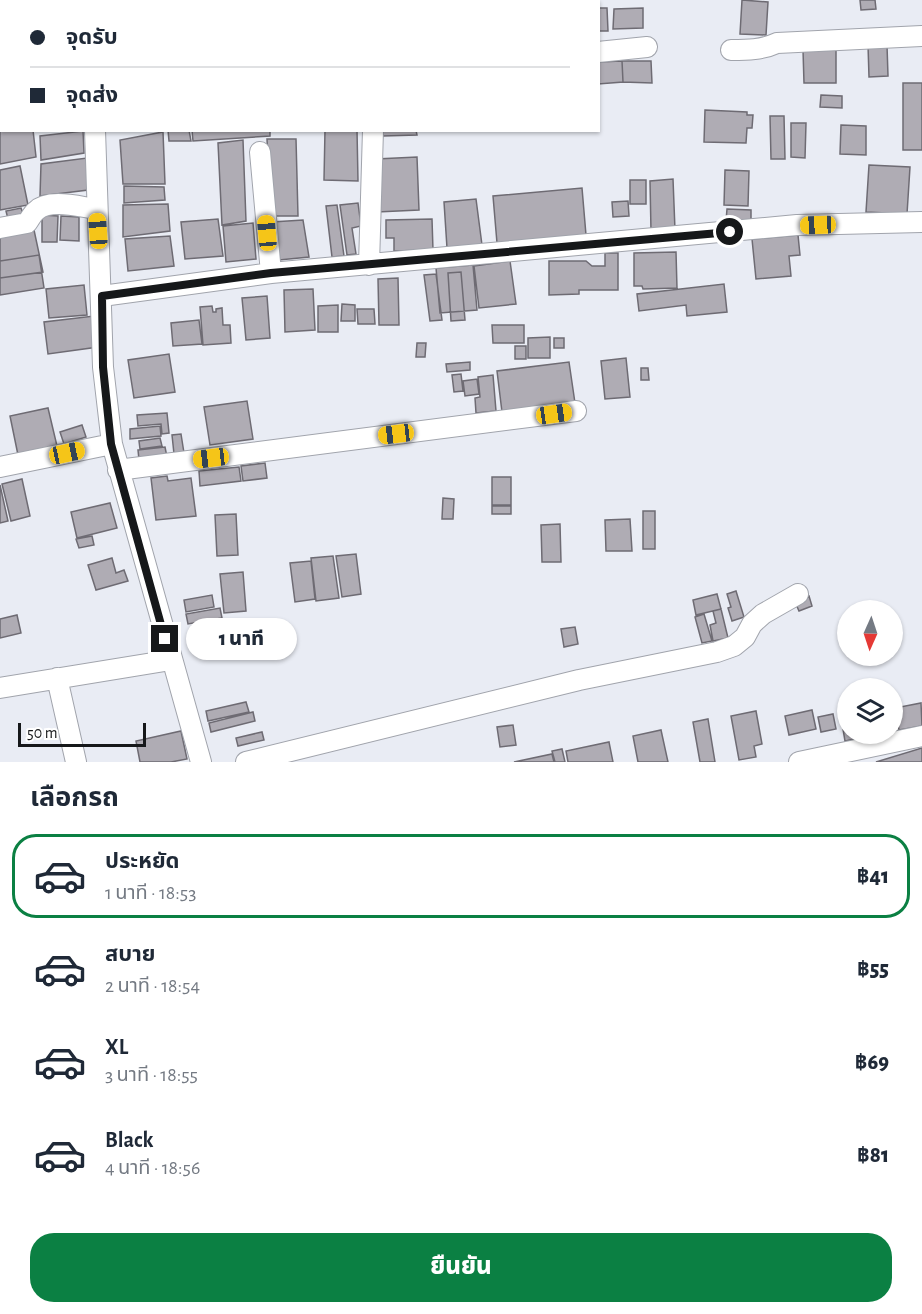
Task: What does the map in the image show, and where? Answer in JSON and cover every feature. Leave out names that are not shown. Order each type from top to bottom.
[{"type":"street","points":[[731,50],[769,48],[777,44],[922,36]]},
{"type":"street","points":[[600,52],[647,46]]},
{"type":"street","points":[[95,132],[103,367],[111,444],[201,762]]},
{"type":"street","points":[[369,265],[373,132]]},
{"type":"street","points":[[260,152],[271,273]]},
{"type":"street","points":[[0,228],[27,223],[37,210],[44,206],[56,204],[97,209]]},
{"type":"street","points":[[102,296],[271,273],[797,225],[922,222]]},
{"type":"street","points":[[118,470],[576,411]]},
{"type":"street","points":[[0,467],[111,444]]},
{"type":"street","points":[[246,762],[579,680],[717,652],[734,646],[745,637],[752,624],[763,614],[798,594]]},
{"type":"street","points":[[0,688],[171,660]]},
{"type":"street","points":[[57,678],[76,762]]},
{"type":"street","points":[[799,762],[853,757],[922,736]]},
{"type":"building","points":[[742,0],[768,2],[766,35],[740,34]]},
{"type":"building","points":[[860,0],[875,0],[876,9],[861,10]]},
{"type":"building","points":[[600,8],[607,8],[608,31],[600,31]]},
{"type":"building","points":[[643,8],[643,28],[613,29],[614,9]]},
{"type":"building","points":[[868,45],[887,45],[888,76],[869,77]]},
{"type":"building","points":[[803,50],[836,50],[836,83],[804,83]]},
{"type":"building","points":[[622,61],[651,61],[652,83],[623,82]]},
{"type":"building","points":[[622,61],[623,82],[600,84],[600,62]]},
{"type":"building","points":[[903,83],[922,83],[922,150],[903,150]]},
{"type":"building","points":[[821,95],[842,96],[842,108],[820,107]]},
{"type":"building","points":[[705,110],[747,112],[747,115],[753,115],[752,128],[747,128],[746,143],[704,142]]},
{"type":"building","points":[[770,116],[784,116],[785,159],[771,159]]},
{"type":"building","points":[[791,123],[806,123],[805,158],[791,157]]},
{"type":"building","points":[[841,125],[866,126],[866,155],[840,154]]},
{"type":"building","points":[[0,132],[33,132],[36,157],[0,164]]},
{"type":"building","points":[[83,132],[84,153],[41,160],[40,136]]},
{"type":"building","points":[[163,132],[165,184],[123,184],[120,140]]},
{"type":"building","points":[[168,132],[189,132],[191,141],[169,141]]},
{"type":"building","points":[[192,132],[270,132],[270,136],[193,141]]},
{"type":"building","points":[[325,132],[357,132],[358,181],[324,180]]},
{"type":"building","points":[[383,132],[416,132],[417,135],[383,136]]},
{"type":"building","points":[[267,139],[296,139],[298,216],[271,216]]},
{"type":"building","points":[[243,140],[246,221],[222,225],[218,143]]},
{"type":"building","points":[[417,157],[419,210],[377,212],[376,159]]},
{"type":"building","points":[[87,158],[88,190],[40,196],[41,164]]},
{"type":"building","points":[[869,165],[910,167],[907,214],[866,212]]},
{"type":"building","points":[[20,166],[28,205],[0,210],[0,170]]},
{"type":"building","points":[[725,170],[749,171],[748,206],[724,205]]},
{"type":"building","points":[[673,179],[675,230],[651,231],[650,181]]},
{"type":"building","points":[[630,180],[646,180],[646,204],[630,204]]},
{"type":"building","points":[[124,186],[164,187],[165,200],[124,203]]},
{"type":"building","points":[[582,188],[586,235],[497,243],[493,196]]},
{"type":"building","points":[[476,199],[482,245],[447,248],[444,202]]},
{"type":"building","points":[[628,201],[629,216],[613,217],[612,202]]},
{"type":"building","points":[[358,203],[361,226],[352,228],[356,254],[347,255],[340,205]]},
{"type":"building","points":[[168,204],[170,231],[123,237],[123,205]]},
{"type":"building","points":[[337,205],[344,256],[332,257],[326,206]]},
{"type":"building","points":[[21,208],[24,217],[8,219],[6,211]]},
{"type":"building","points":[[727,209],[751,210],[751,222],[726,221]]},
{"type":"building","points":[[42,215],[58,216],[57,242],[42,242]]},
{"type":"building","points":[[61,216],[79,217],[79,241],[60,240]]},
{"type":"building","points":[[218,219],[223,256],[185,259],[181,222]]},
{"type":"building","points":[[432,219],[433,250],[394,251],[394,238],[386,238],[386,220]]},
{"type":"building","points":[[303,220],[309,257],[279,260],[272,222]]},
{"type":"building","points":[[253,223],[256,259],[226,262],[223,226]]},
{"type":"building","points":[[34,230],[43,272],[0,278],[0,236]]},
{"type":"building","points":[[798,235],[800,255],[789,256],[791,276],[756,279],[752,239]]},
{"type":"building","points":[[170,236],[174,266],[128,271],[125,239]]},
{"type":"building","points":[[676,252],[677,288],[643,289],[642,286],[634,286],[634,253]]},
{"type":"building","points":[[605,253],[618,253],[618,290],[579,290],[579,294],[549,295],[549,261],[586,261],[592,266],[605,266]]},
{"type":"building","points":[[39,255],[44,288],[0,295],[0,261]]},
{"type":"building","points":[[510,261],[516,304],[479,308],[474,266]]},
{"type":"building","points":[[473,265],[477,310],[440,313],[436,268]]},
{"type":"building","points":[[461,272],[465,320],[451,321],[448,273]]},
{"type":"building","points":[[436,274],[442,320],[430,321],[424,275]]},
{"type":"building","points":[[398,278],[399,325],[379,325],[378,279]]},
{"type":"building","points":[[724,284],[727,312],[687,316],[686,305],[639,311],[637,294]]},
{"type":"building","points":[[84,285],[87,315],[49,318],[46,289]]},
{"type":"building","points":[[313,289],[315,330],[285,332],[284,290]]},
{"type":"building","points":[[267,296],[270,338],[246,340],[242,298]]},
{"type":"building","points":[[342,304],[355,305],[355,321],[341,321]]},
{"type":"building","points":[[338,305],[338,332],[318,332],[318,306]]},
{"type":"building","points":[[212,306],[213,312],[222,308],[223,325],[230,325],[231,343],[203,345],[200,307]]},
{"type":"building","points":[[357,309],[374,309],[375,324],[358,324]]},
{"type":"building","points":[[94,316],[98,347],[48,354],[44,322]]},
{"type":"building","points":[[199,320],[202,344],[173,346],[171,323]]},
{"type":"building","points":[[492,325],[524,325],[524,343],[493,343]]},
{"type":"building","points":[[550,337],[550,358],[528,358],[528,338]]},
{"type":"building","points":[[554,338],[564,338],[564,348],[554,348]]},
{"type":"building","points":[[417,343],[426,343],[425,357],[416,357]]},
{"type":"building","points":[[515,346],[526,346],[526,359],[515,359]]},
{"type":"building","points":[[169,354],[175,392],[134,398],[128,360]]},
{"type":"building","points":[[626,358],[630,397],[605,399],[601,361]]},
{"type":"building","points":[[470,362],[470,370],[447,372],[446,364]]},
{"type":"building","points":[[569,362],[575,403],[502,412],[497,371]]},
{"type":"building","points":[[641,368],[648,368],[649,380],[641,380]]},
{"type":"building","points":[[461,374],[463,391],[454,392],[452,375]]},
{"type":"building","points":[[493,375],[496,411],[476,413],[475,398],[480,397],[478,377]]},
{"type":"building","points":[[477,379],[479,394],[465,396],[463,381]]},
{"type":"building","points":[[247,401],[253,439],[210,445],[204,407]]},
{"type":"building","points":[[48,408],[57,446],[18,455],[10,416]]},
{"type":"building","points":[[167,413],[169,433],[162,434],[161,424],[138,426],[137,415]]},
{"type":"building","points":[[82,425],[86,437],[64,444],[60,432]]},
{"type":"building","points":[[160,426],[161,436],[130,439],[130,429]]},
{"type":"building","points":[[181,434],[184,453],[174,454],[172,435]]},
{"type":"building","points":[[160,438],[162,446],[140,449],[139,441]]},
{"type":"building","points":[[165,447],[167,457],[139,460],[138,450]]},
{"type":"building","points":[[265,463],[267,478],[243,481],[241,466]]},
{"type":"building","points":[[239,467],[241,481],[200,486],[199,471]]},
{"type":"building","points":[[167,476],[168,481],[191,478],[196,516],[156,520],[151,478]]},
{"type":"building","points":[[492,477],[511,477],[511,505],[492,505]]},
{"type":"building","points":[[22,479],[30,516],[11,521],[2,484]]},
{"type":"building","points":[[0,485],[8,521],[0,523]]},
{"type":"building","points":[[443,498],[454,499],[453,519],[442,519]]},
{"type":"building","points":[[110,503],[117,528],[77,538],[71,512]]},
{"type":"building","points":[[492,506],[511,506],[511,514],[492,514]]},
{"type":"building","points":[[643,511],[655,511],[655,549],[643,549]]},
{"type":"building","points":[[236,514],[238,555],[217,556],[215,515]]},
{"type":"building","points":[[630,519],[632,551],[606,551],[605,520]]},
{"type":"building","points":[[560,524],[561,562],[542,562],[541,525]]},
{"type":"building","points":[[92,536],[94,545],[79,548],[76,539]]},
{"type":"building","points":[[356,554],[361,594],[342,597],[336,556]]},
{"type":"building","points":[[333,556],[339,598],[316,601],[311,558]]},
{"type":"building","points":[[112,558],[116,573],[124,570],[128,581],[96,590],[88,565]]},
{"type":"building","points":[[311,561],[315,599],[295,602],[290,563]]},
{"type":"building","points":[[243,572],[246,611],[224,613],[220,574]]},
{"type":"building","points":[[736,591],[744,617],[732,621],[727,594]]},
{"type":"building","points":[[717,594],[721,609],[696,615],[693,600]]},
{"type":"building","points":[[212,595],[214,607],[186,612],[184,600]]},
{"type":"building","points":[[809,596],[812,606],[799,611],[795,602]]},
{"type":"building","points":[[220,608],[222,618],[188,624],[186,614]]},
{"type":"building","points":[[721,609],[728,638],[713,641],[710,625],[716,623],[713,611]]},
{"type":"building","points":[[704,614],[712,641],[702,643],[695,617]]},
{"type":"building","points":[[17,615],[21,633],[0,638],[0,619]]},
{"type":"building","points":[[215,621],[220,644],[213,645],[208,623]]},
{"type":"building","points":[[205,623],[212,648],[198,651],[192,626]]},
{"type":"building","points":[[575,627],[578,644],[564,647],[561,629]]},
{"type":"building","points":[[246,702],[249,712],[208,721],[206,711]]},
{"type":"building","points":[[921,703],[922,726],[903,729],[903,706]]},
{"type":"building","points":[[812,710],[816,729],[789,735],[785,716]]},
{"type":"building","points":[[756,711],[762,744],[754,746],[756,757],[739,760],[731,716]]},
{"type":"building","points":[[253,712],[255,721],[211,732],[209,723]]},
{"type":"building","points":[[833,714],[836,729],[821,732],[818,717]]},
{"type":"building","points":[[708,719],[715,762],[700,762],[693,722]]},
{"type":"building","points":[[513,725],[516,745],[500,747],[497,727]]},
{"type":"building","points":[[661,730],[668,762],[638,762],[633,736]]},
{"type":"building","points":[[181,731],[187,759],[171,762],[140,762],[136,741]]},
{"type":"building","points":[[262,732],[264,740],[238,746],[236,738]]},
{"type":"building","points":[[609,742],[613,762],[568,762],[566,751]]},
{"type":"building","points":[[922,748],[922,762],[876,762]]},
{"type":"building","points":[[562,749],[565,762],[555,762],[552,751]]},
{"type":"building","points":[[552,754],[554,762],[514,762]]},
{"type":"route","points":[[165,639],[111,444],[103,367],[102,296],[271,273],[730,232]]}]
